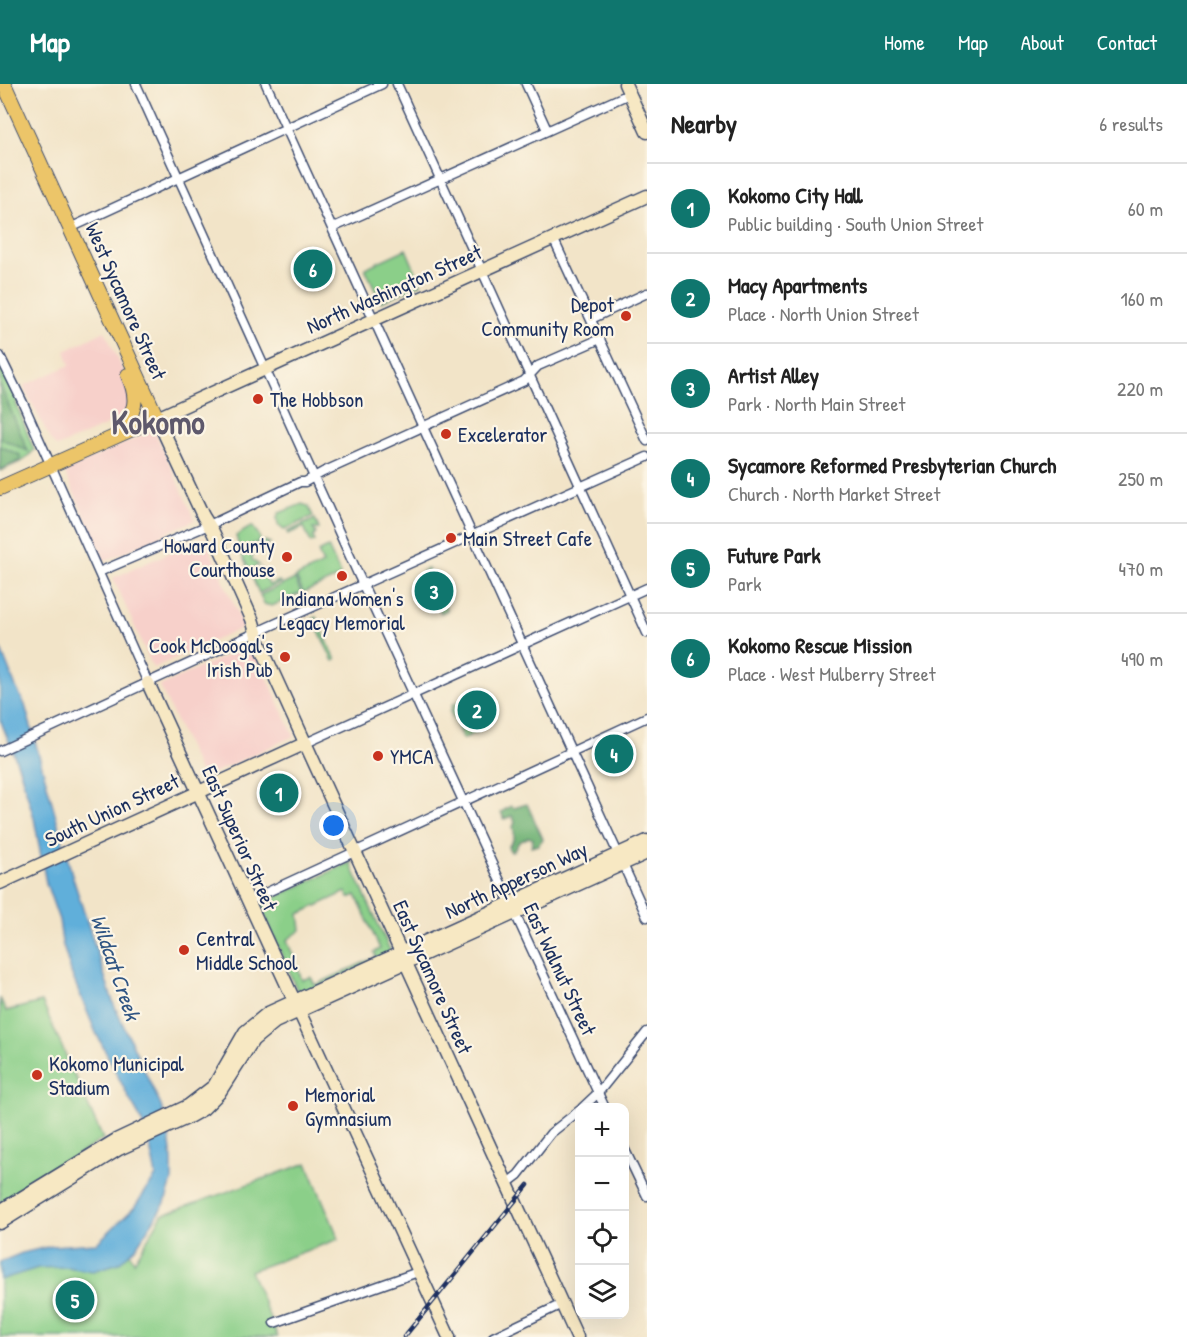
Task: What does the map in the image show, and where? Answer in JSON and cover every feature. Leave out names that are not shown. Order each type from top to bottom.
[{"type":"main road","name":"West Sycamore Street","points":[[4,84],[113,324],[208,525],[213,531],[256,632]]},
{"type":"main road","points":[[627,89],[647,132]]},
{"type":"main road","name":"North Washington Street","points":[[157,418],[647,196]]},
{"type":"main road","points":[[113,324],[135,400],[130,417],[116,436]]},
{"type":"main road","points":[[0,488],[157,418]]},
{"type":"main road","name":"East Sycamore Street","points":[[256,632],[577,1337]]},
{"type":"main road","name":"East Superior Street","points":[[148,683],[449,1337]]},
{"type":"main road","name":"South Union Street","points":[[0,883],[306,743]]},
{"type":"main road","name":"North Apperson Way","points":[[121,1142],[186,1114],[214,1086],[245,1032],[268,1013],[296,1007],[403,959],[621,859],[647,841]]},
{"type":"main road","name":"North Apperson Way","points":[[621,859],[647,853]]},
{"type":"main road","points":[[0,1211],[121,1142]]},
{"type":"main road","points":[[0,1223],[121,1142]]},
{"type":"street","name":"East Walnut Street","points":[[136,84],[363,584],[603,1103]]},
{"type":"street","points":[[266,84],[647,917]]},
{"type":"street","points":[[70,228],[382,84]]},
{"type":"street","points":[[397,84],[647,633]]},
{"type":"street","points":[[526,84],[547,130]]},
{"type":"street","points":[[332,228],[547,130],[627,89]]},
{"type":"street","points":[[553,238],[647,441]]},
{"type":"street","points":[[591,319],[647,293]]},
{"type":"street","points":[[99,572],[300,482],[305,482],[524,381],[538,366],[600,339]]},
{"type":"street","points":[[0,356],[148,683]]},
{"type":"street","points":[[3,749],[256,632],[647,457]]},
{"type":"street","points":[[306,743],[647,588]]},
{"type":"street","points":[[248,901],[647,717]]},
{"type":"street","points":[[587,1103],[647,1032]]},
{"type":"street","points":[[506,1184],[518,1175],[551,1132],[575,1114]]},
{"type":"street","points":[[628,1157],[647,1196]]},
{"type":"street","points":[[274,1323],[418,1272]]},
{"type":"street","points":[[493,1337],[562,1304]]},
{"type":"shaded area","points":[[105,331],[129,383],[133,400],[125,417],[57,447],[52,442],[23,386],[70,365],[65,351]]},
{"type":"shaded area","points":[[154,430],[195,520],[105,561],[64,471]]},
{"type":"shaded area","points":[[204,537],[244,627],[153,668],[113,578]]},
{"type":"shaded area","points":[[252,644],[294,736],[202,778],[160,686]]},
{"type":"green space","points":[[406,249],[421,284],[381,302],[365,268]]},
{"type":"green space","points":[[0,361],[19,399],[16,403],[34,450],[24,460],[0,471]]},
{"type":"green space","points":[[0,385],[28,451],[0,438]]},
{"type":"green space","points":[[0,446],[20,455],[20,461],[0,470]]},
{"type":"green space","points":[[302,504],[308,506],[313,516],[284,530],[278,525],[279,513]]},
{"type":"green space","points":[[315,519],[319,529],[313,529],[316,533],[313,538],[315,541],[311,543],[304,527],[288,534],[287,532]]},
{"type":"green space","points":[[252,526],[259,535],[260,541],[240,550],[236,536]]},
{"type":"green space","points":[[265,541],[270,543],[253,551],[252,560],[259,565],[249,570],[241,553]]},
{"type":"green space","points":[[328,547],[340,573],[339,577],[303,593],[296,577],[323,564],[318,552]]},
{"type":"green space","points":[[261,568],[269,585],[279,581],[280,583],[259,593],[251,575]]},
{"type":"green space","points":[[428,569],[447,610],[441,613],[422,571]]},
{"type":"green space","points":[[295,579],[301,593],[272,606],[264,604],[260,595]]},
{"type":"green space","points":[[316,617],[336,660],[333,661],[313,619]]},
{"type":"green space","points":[[462,700],[474,726],[477,726],[479,731],[463,739],[450,711],[453,709],[452,705]]},
{"type":"green space","points":[[527,804],[543,839],[538,845],[531,847],[533,839],[529,837],[519,842],[511,852],[508,847],[514,838],[515,822],[512,816],[504,819],[501,812],[511,806],[514,808]]},
{"type":"green space","points":[[351,862],[390,950],[390,955],[299,995],[260,904]],"holes":[[[346,892],[349,898],[356,895],[380,949],[374,952],[376,957],[315,985],[311,977],[302,980],[287,940],[301,930],[299,914]]]},
{"type":"green space","name":"Kokomo Municipal Stadium","points":[[0,998],[6,1011],[42,1002],[103,1139],[0,1205]]},
{"type":"green space","points":[[307,1163],[339,1239],[250,1271],[278,1337],[0,1337],[0,1273],[126,1243],[134,1262],[162,1215]]},
{"type":"water","points":[[0,647],[25,705],[73,878],[114,1005],[161,1106],[169,1135],[172,1181],[165,1203],[136,1247],[119,1263],[93,1271],[66,1267],[38,1268],[0,1280],[0,1262],[22,1253],[52,1246],[97,1243],[134,1208],[156,1176],[149,1142],[141,1119],[96,1033],[72,975],[62,942],[59,920],[46,883],[34,818],[20,770],[0,719]]},
{"type":"railway","points":[[404,1337],[528,1185]]},
{"type":"place","name":"Kokomo Rescue Mission","points":[[313,269]]},
{"type":"place","name":"Depot Community Room","points":[[626,316]]},
{"type":"place","name":"The Hobbson","points":[[258,399]]},
{"type":"place","name":"Excelerator","points":[[446,434]]},
{"type":"place","name":"Main Street Cafe","points":[[451,538]]},
{"type":"place","name":"Howard County Courthouse","points":[[287,557]]},
{"type":"place","name":"Indiana Women's Legacy Memorial","points":[[342,576]]},
{"type":"place","name":"Artist Alley","points":[[434,591]]},
{"type":"place","name":"Cook McDoogal's Irish Pub","points":[[285,657]]},
{"type":"place","name":"Macy Apartments","points":[[477,710]]},
{"type":"place","name":"Sycamore Reformed Presbyterian Church","points":[[614,754]]},
{"type":"place","name":"YMCA","points":[[378,756]]},
{"type":"place","name":"Kokomo City Hall","points":[[279,793]]},
{"type":"place","name":"Central Middle School","points":[[184,950]]},
{"type":"place","name":"Kokomo Municipal Stadium","points":[[37,1075]]},
{"type":"place","name":"Memorial Gymnasium","points":[[293,1106]]},
{"type":"place","name":"Future Park","points":[[75,1300]]},
{"type":"district","name":"Kokomo","points":[[158,422]]},
{"type":"water label","name":"Wildcat Creek","points":[[116,967]]}]
